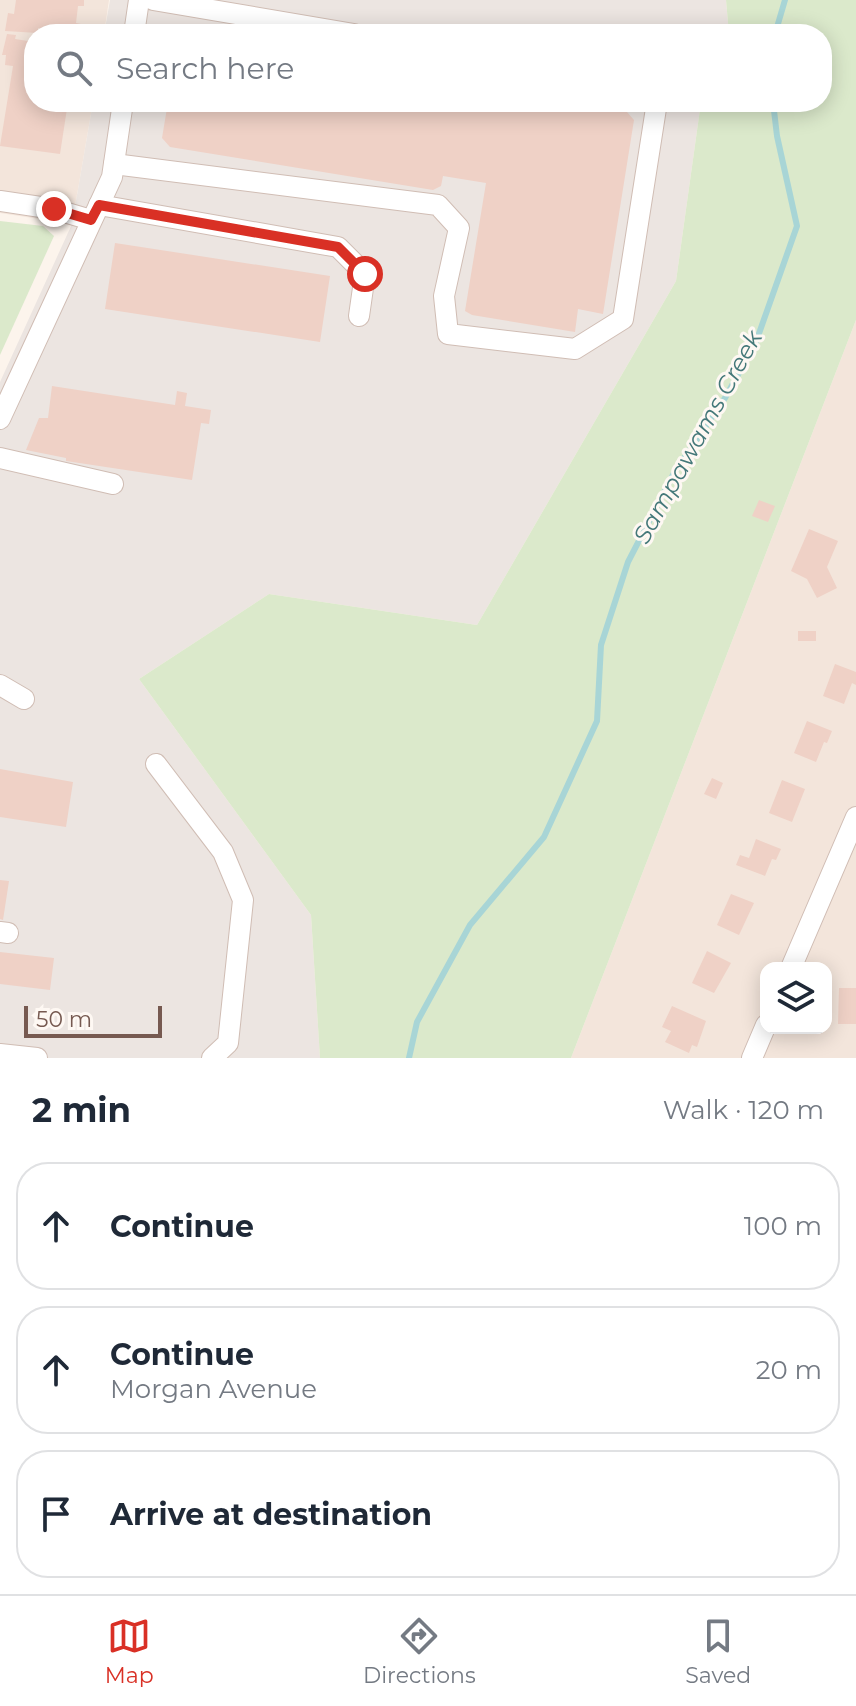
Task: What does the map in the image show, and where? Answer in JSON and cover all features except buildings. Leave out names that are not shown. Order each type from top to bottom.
[{"type":"street","points":[[135,24],[139,0]]},
{"type":"street","points":[[153,0],[295,24]]},
{"type":"street","points":[[0,419],[112,177],[122,112]]},
{"type":"street","points":[[114,164],[438,205],[459,228],[444,296],[448,334],[575,349],[623,319],[655,112]]},
{"type":"street","points":[[0,201],[338,247],[365,274],[359,316]]},
{"type":"street","points":[[0,458],[113,484]]},
{"type":"street","points":[[0,685],[24,699]]},
{"type":"street","points":[[156,764],[223,852],[243,900],[228,1043],[212,1058]]},
{"type":"street","points":[[794,962],[856,817]]},
{"type":"street","points":[[752,1058],[762,1034]]},
{"type":"street","points":[[0,1054],[37,1058]]},
{"type":"shaded area","points":[[0,0],[109,0],[105,24],[24,24],[24,112],[91,112],[72,224],[0,213]]},
{"type":"shaded area","points":[[110,0],[726,0],[728,24],[106,24]]},
{"type":"shaded area","points":[[91,112],[700,112],[676,281],[477,625],[269,594],[139,679],[311,915],[320,1058],[0,1058],[0,382],[72,224]]},
{"type":"shaded area","points":[[856,320],[856,1058],[571,1058]]},
{"type":"green space","points":[[726,0],[856,0],[856,320],[571,1058],[320,1058],[311,915],[139,679],[269,594],[477,625],[676,281],[700,112],[832,112],[832,24],[728,24]]},
{"type":"green space","points":[[0,221],[43,226],[54,236],[0,355]]},
{"type":"waterway","name":"Sampawams Creek","points":[[778,24],[785,0]]},
{"type":"waterway","name":"Sampawams Creek","points":[[409,1058],[417,1022],[470,925],[544,837],[597,721],[601,645],[628,562],[674,473],[725,398],[756,342],[797,226],[774,112]]},
{"type":"route","points":[[54,209],[91,220],[99,205],[338,247],[365,274]]}]
